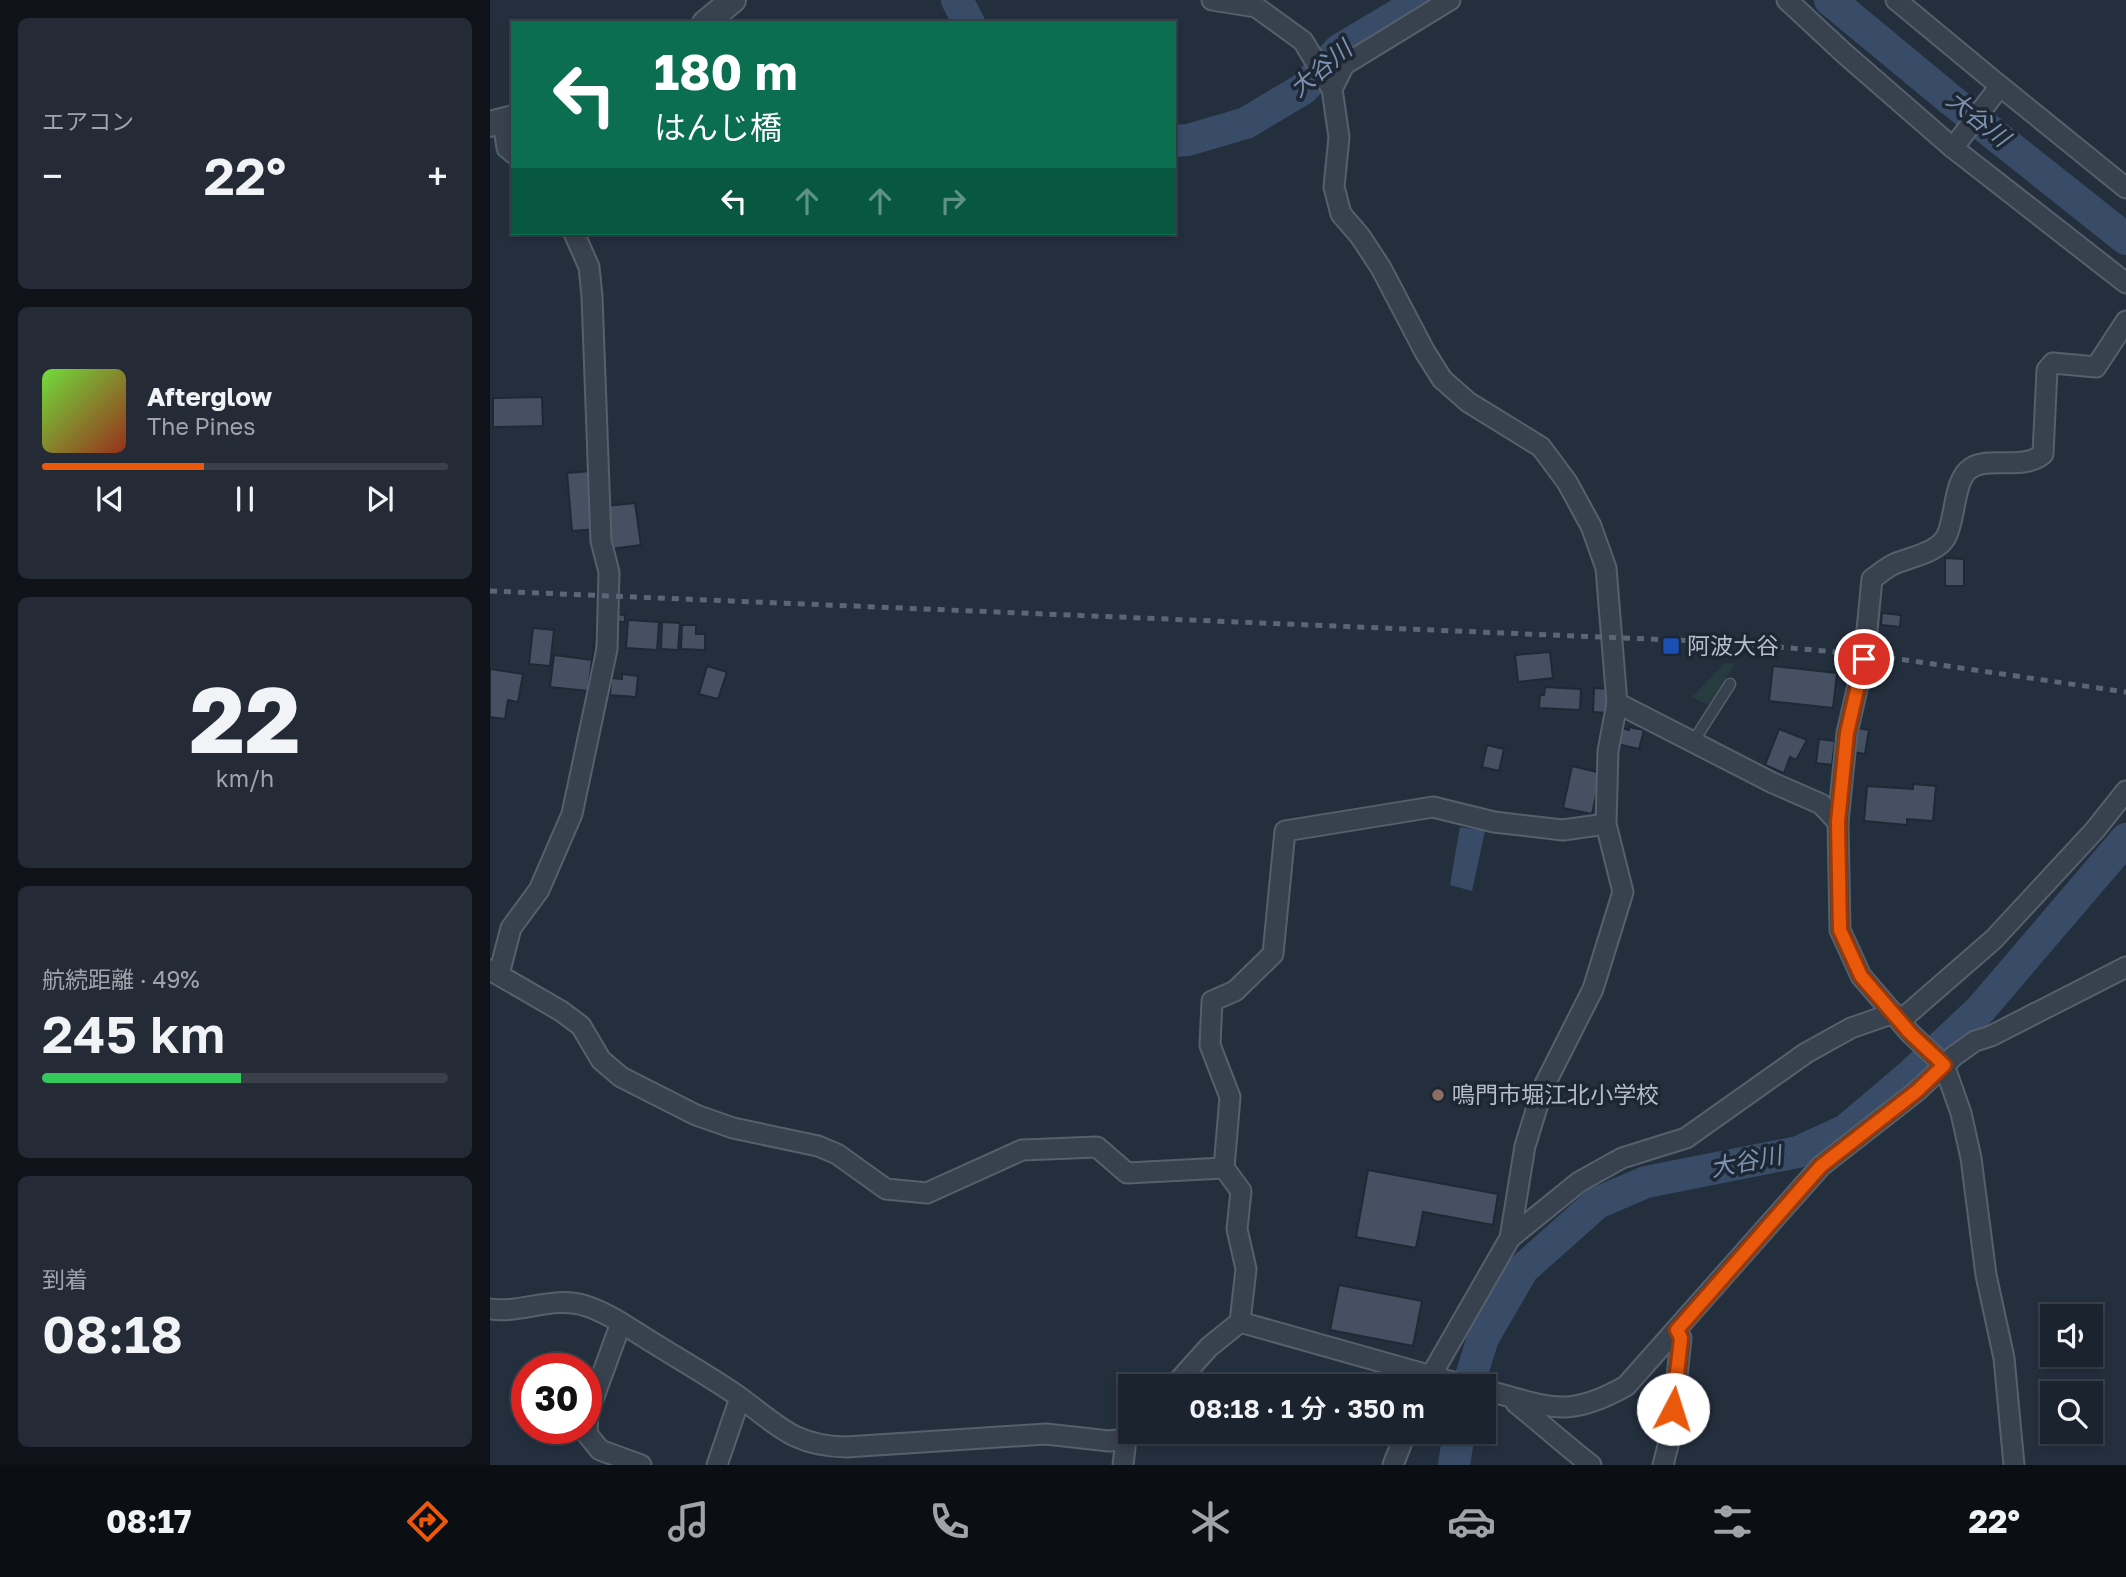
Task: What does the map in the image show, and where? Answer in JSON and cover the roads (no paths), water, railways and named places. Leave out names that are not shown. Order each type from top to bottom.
[{"type":"street","points":[[707,21],[733,0]]},
{"type":"street","points":[[1212,0],[1256,7],[1303,41],[1329,83],[1337,110],[1339,137],[1334,187],[1341,214],[1360,236],[1381,268],[1424,352],[1442,379],[1468,402],[1541,447],[1567,482],[1591,526],[1606,568],[1617,703],[1608,751],[1606,824],[1623,892],[1593,989],[1543,1088],[1525,1146],[1510,1238],[1435,1374]]},
{"type":"street","points":[[1329,83],[1344,65],[1450,0]]},
{"type":"street","points":[[1787,0],[1845,54],[2126,283]]},
{"type":"street","points":[[1896,0],[1998,88],[2126,188]]},
{"type":"street","points":[[1956,144],[1998,88]]},
{"type":"street","points":[[502,121],[511,151]]},
{"type":"street","points":[[575,235],[589,267],[592,296],[601,541],[609,572],[607,649],[572,814],[539,890],[511,928],[495,972],[561,1011],[581,1027],[601,1060],[621,1077],[696,1115],[733,1128],[818,1146],[837,1154],[886,1189],[927,1193],[1022,1150],[1097,1147],[1127,1173],[1224,1168]]},
{"type":"street","points":[[2014,1465],[2004,1357],[1986,1275],[1971,1158],[1961,1112],[1941,1063],[1861,976],[1840,930],[1838,822],[1847,733],[1864,654],[1872,579],[1892,565],[1931,550],[1946,538],[1964,473],[1974,465],[2025,462],[2043,454],[2047,370],[2053,363],[2096,367],[2126,321]]},
{"type":"street","points":[[1617,703],[1773,783],[1821,804],[1838,822]]},
{"type":"street","points":[[1510,1238],[1578,1182],[1622,1158],[1686,1138],[1806,1053],[1852,1028],[1902,1022],[1994,939],[2095,830],[2126,791]]},
{"type":"street","points":[[1185,1374],[1209,1347],[1240,1322],[1246,1269],[1237,1229],[1241,1191],[1224,1168],[1230,1097],[1210,1045],[1212,1001],[1236,991],[1273,954],[1286,831],[1433,807],[1494,822],[1563,830],[1606,824]]},
{"type":"street","points":[[1497,1394],[1539,1406],[1566,1408],[1604,1398],[1626,1386],[1821,1166],[1917,1091],[1941,1063],[1975,1041],[1991,1036],[2126,967]]},
{"type":"street","points":[[490,1309],[562,1302],[584,1305],[621,1323],[740,1398],[770,1423],[802,1440],[823,1447],[1046,1434],[1109,1441],[1118,1438]]},
{"type":"street","points":[[1240,1322],[1321,1343],[1411,1374]]},
{"type":"street","points":[[621,1323],[588,1413],[587,1434],[600,1450],[641,1465]]},
{"type":"street","points":[[1662,1465],[1671,1434],[1681,1338],[1677,1330]]},
{"type":"street","points":[[1497,1394],[1549,1428],[1563,1444],[1591,1465]]},
{"type":"street","points":[[717,1465],[740,1398]]},
{"type":"street","points":[[1123,1465],[1127,1444]]},
{"type":"street","points":[[1393,1465],[1401,1444]]},
{"type":"lane","points":[[1693,742],[1730,684]]},
{"type":"water","points":[[1460,827],[1485,831],[1472,891],[1450,885]]},
{"type":"waterway","name":"大谷川","points":[[957,0],[968,21]]},
{"type":"waterway","name":"大谷川","points":[[1176,141],[1188,140],[1246,123],[1303,89],[1339,50],[1423,0]]},
{"type":"waterway","name":"大谷川","points":[[1830,0],[2126,239]]},
{"type":"waterway","name":"大谷川","points":[[1472,1374],[1483,1338],[1523,1269],[1597,1203],[1646,1182],[1798,1152],[1846,1130],[1912,1074],[1981,1009],[2126,839]]},
{"type":"waterway","name":"大谷川","points":[[1454,1465],[1457,1444]]},
{"type":"railway","points":[[490,591],[1721,642],[1871,655],[2126,692]]},
{"type":"place","name":"阿波大谷","points":[[1671,646]]},
{"type":"place","name":"鳴門市堀江北小学校","points":[[1438,1095]]}]
